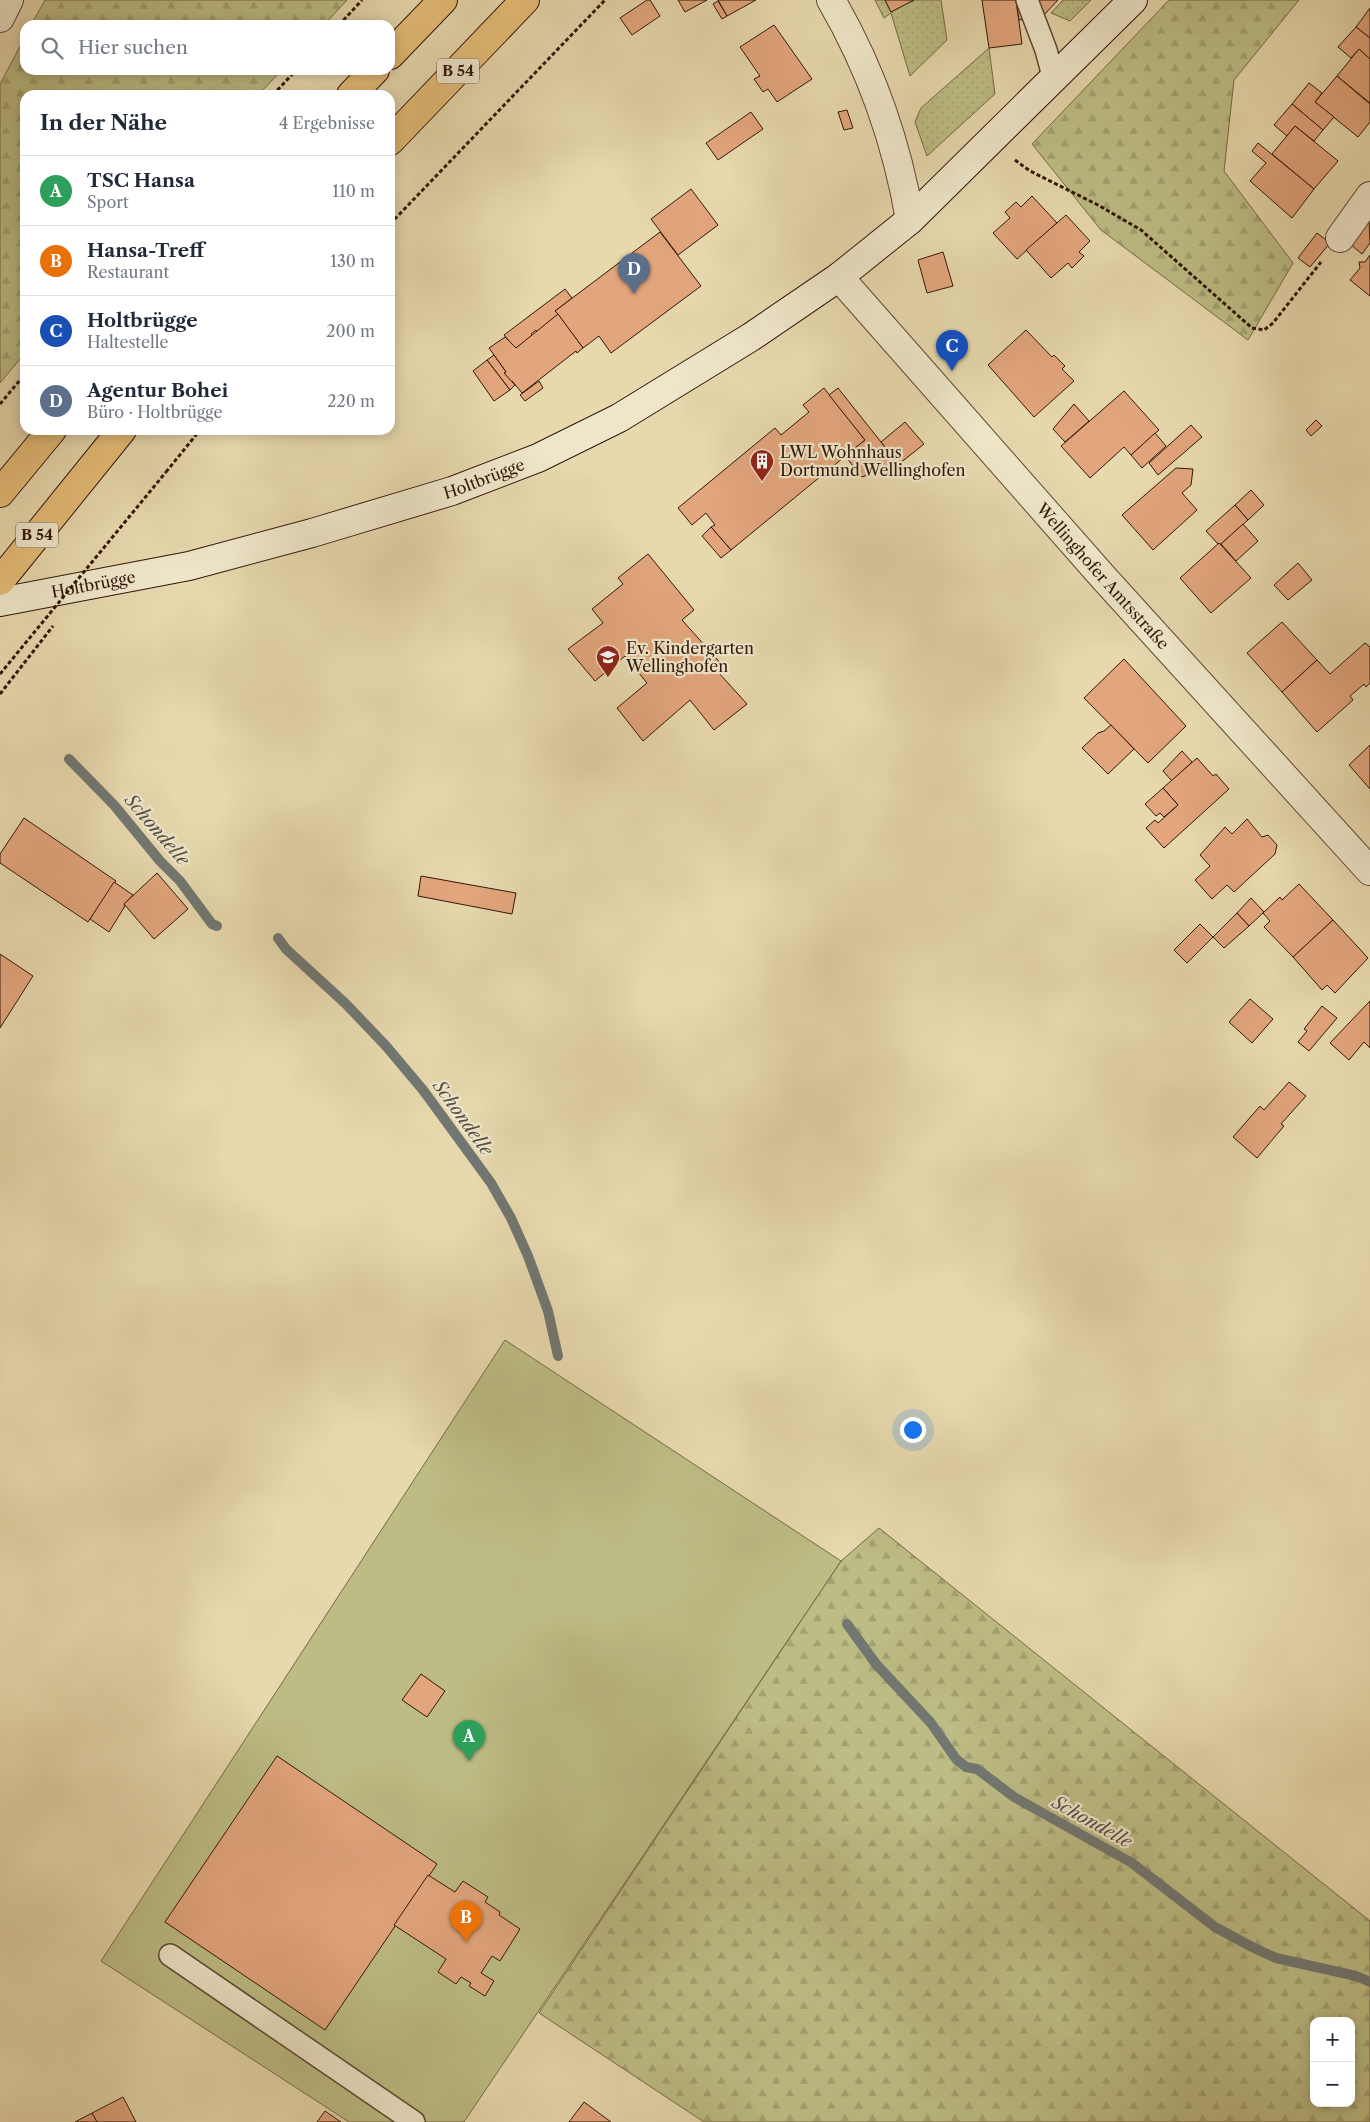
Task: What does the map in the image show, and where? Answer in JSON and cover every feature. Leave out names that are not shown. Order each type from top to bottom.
[{"type":"highway","points":[[395,50],[443,0]]},
{"type":"highway","name":"B 54","points":[[395,136],[525,0]]},
{"type":"highway","points":[[356,90],[370,75]]},
{"type":"highway","points":[[0,493],[48,435]]},
{"type":"highway","name":"B 54","points":[[0,581],[118,435]]},
{"type":"main road","points":[[0,18],[9,0]]},
{"type":"main road","points":[[831,0],[849,31],[870,79],[904,184],[910,220]]},
{"type":"main road","name":"Holtbrügge","points":[[0,602],[189,566],[302,536],[452,491],[530,461],[619,418],[752,337],[839,276],[910,220],[1133,0]]},
{"type":"main road","points":[[1340,238],[1370,196]]},
{"type":"main road","name":"Wellinghofer Amtsstraße","points":[[839,276],[1103,577],[1370,871]]},
{"type":"lane","points":[[1031,3],[1054,80]]},
{"type":"lane","points":[[170,1955],[414,2122]]},
{"type":"path","points":[[344,20],[362,0]]},
{"type":"path","points":[[395,219],[605,0]]},
{"type":"path","points":[[278,90],[291,75]]},
{"type":"path","points":[[993,140],[1030,171],[1098,204],[1141,230],[1252,328],[1264,330],[1272,323],[1340,238]]},
{"type":"path","points":[[0,404],[20,380]]},
{"type":"path","points":[[0,674],[196,435]]},
{"type":"path","points":[[0,694],[54,624]]},
{"type":"green space","points":[[45,0],[347,0],[329,20],[34,20]]},
{"type":"green space","points":[[875,0],[885,0],[891,12],[914,0],[941,0],[947,40],[910,76],[891,13],[884,18]]},
{"type":"green space","points":[[1063,0],[1091,0],[1070,21],[1051,13]]},
{"type":"green space","points":[[1169,0],[1299,0],[1234,80],[1224,171],[1293,263],[1248,340],[1101,230],[1032,144]]},
{"type":"green space","points":[[20,46],[20,75],[277,75],[263,90],[20,90],[20,359],[0,383],[0,84]]},
{"type":"green space","points":[[989,48],[995,94],[927,156],[915,122],[921,108]]},
{"type":"green space","points":[[505,1340],[841,1561],[464,2122],[349,2122],[101,1961]]},
{"type":"green space","points":[[879,1528],[1370,1921],[1370,2122],[704,2122],[539,2013],[841,1561]]},
{"type":"building","points":[[647,0],[650,0],[660,16],[632,35],[620,18]]},
{"type":"building","points":[[678,0],[707,0],[685,12]]},
{"type":"building","points":[[718,0],[756,0],[727,16]]},
{"type":"building","points":[[885,0],[914,0],[891,12]]},
{"type":"building","points":[[982,0],[1016,0],[1022,44],[989,48]]},
{"type":"building","points":[[1016,0],[1058,0],[1043,16],[1019,20]]},
{"type":"building","points":[[718,1],[727,16],[722,19],[713,4]]},
{"type":"building","points":[[1370,8],[1370,38],[1356,27]]},
{"type":"building","points":[[774,25],[812,79],[777,102],[768,89],[763,92],[754,79],[760,76],[740,47]]},
{"type":"building","points":[[1356,27],[1370,38],[1370,59],[1359,49],[1351,58],[1338,47]]},
{"type":"building","points":[[1359,49],[1370,59],[1370,103],[1337,76]]},
{"type":"building","points":[[1337,76],[1370,104],[1370,122],[1358,137],[1315,102]]},
{"type":"building","points":[[1309,83],[1322,93],[1315,102],[1334,117],[1323,130],[1292,104]]},
{"type":"building","points":[[1292,104],[1323,130],[1314,141],[1295,126],[1287,136],[1274,125]]},
{"type":"building","points":[[847,110],[853,128],[844,130],[838,112]]},
{"type":"building","points":[[751,112],[763,129],[718,160],[706,143]]},
{"type":"building","points":[[1295,126],[1338,161],[1314,189],[1272,154]]},
{"type":"building","points":[[1258,143],[1314,189],[1292,218],[1250,181],[1266,163],[1252,151]]},
{"type":"building","points":[[691,189],[718,225],[678,255],[651,219]]},
{"type":"building","points":[[1032,196],[1057,223],[1017,259],[993,233],[1010,218],[1005,212],[1016,202],[1021,207]]},
{"type":"building","points":[[1066,215],[1090,241],[1079,252],[1084,256],[1072,268],[1068,263],[1051,278],[1026,250]]},
{"type":"building","points":[[1369,220],[1370,243],[1362,254],[1350,244]]},
{"type":"building","points":[[660,232],[701,286],[611,353],[599,336],[583,348],[555,311]]},
{"type":"building","points":[[1317,233],[1330,243],[1310,267],[1298,258]]},
{"type":"building","points":[[943,252],[953,286],[927,293],[918,260]]},
{"type":"building","points":[[1370,255],[1370,296],[1350,280],[1360,268],[1359,262],[1365,262]]},
{"type":"building","points":[[565,289],[572,298],[555,311],[558,314],[554,319],[537,332],[536,330],[531,334],[533,335],[516,348],[514,347],[504,335]]},
{"type":"building","points":[[558,314],[583,348],[577,353],[576,351],[522,393],[504,373],[506,372],[489,348],[505,337],[516,348]]},
{"type":"building","points":[[1026,330],[1052,357],[1054,355],[1065,366],[1062,369],[1074,381],[1034,417],[988,365]]},
{"type":"building","points":[[494,355],[506,372],[504,373],[515,385],[510,390],[487,360]]},
{"type":"building","points":[[487,360],[510,390],[494,401],[473,371]]},
{"type":"building","points":[[539,381],[543,388],[525,401],[520,395]]},
{"type":"building","name":"LWL Wohnhaus Dortmund Wellinghofen","points":[[824,388],[865,440],[731,550],[711,527],[715,525],[706,513],[692,525],[678,508],[775,428],[781,435],[809,412],[803,405]]},
{"type":"building","points":[[838,388],[899,464],[862,477],[845,456],[865,440],[829,395]]},
{"type":"building","points":[[1124,391],[1159,430],[1131,455],[1124,447],[1090,478],[1061,446]]},
{"type":"building","points":[[1074,404],[1089,421],[1065,442],[1053,429]]},
{"type":"building","points":[[1316,420],[1322,426],[1311,436],[1306,430]]},
{"type":"building","points":[[905,422],[924,444],[899,464],[881,442]]},
{"type":"building","points":[[1191,425],[1202,437],[1158,475],[1149,463]]},
{"type":"building","points":[[1155,433],[1166,446],[1142,468],[1131,455]]},
{"type":"building","points":[[1176,468],[1193,469],[1191,485],[1182,493],[1197,510],[1153,550],[1122,515]]},
{"type":"building","points":[[1251,490],[1264,505],[1248,520],[1235,505]]},
{"type":"building","points":[[1235,505],[1248,520],[1221,544],[1218,544],[1206,531]]},
{"type":"building","points":[[1243,524],[1258,541],[1236,561],[1221,544]]},
{"type":"building","points":[[711,527],[731,550],[721,558],[702,536]]},
{"type":"building","points":[[1219,543],[1251,578],[1211,613],[1180,578]]},
{"type":"building","points":[[648,554],[694,610],[682,620],[724,667],[718,672],[747,704],[714,730],[690,700],[643,741],[617,708],[647,683],[625,656],[595,681],[568,649],[603,623],[592,609],[623,584],[618,578]]},
{"type":"building","points":[[1298,563],[1312,580],[1288,600],[1274,585]]},
{"type":"building","points":[[1282,622],[1317,660],[1282,692],[1247,653]]},
{"type":"building","points":[[1365,643],[1370,647],[1370,683],[1366,687],[1364,684],[1350,696],[1353,700],[1317,732],[1282,692],[1317,660],[1330,674]]},
{"type":"building","points":[[1124,659],[1186,726],[1148,763],[1084,698]]},
{"type":"building","points":[[1111,725],[1134,749],[1108,774],[1082,748],[1098,733]]},
{"type":"building","points":[[1370,745],[1370,789],[1349,765]]},
{"type":"building","points":[[1182,751],[1192,762],[1172,781],[1163,771]]},
{"type":"building","points":[[1197,758],[1213,776],[1216,774],[1229,789],[1164,848],[1146,828],[1155,820],[1158,823],[1178,805],[1163,788]]},
{"type":"building","points":[[1163,788],[1178,805],[1164,817],[1160,813],[1156,816],[1145,804]]},
{"type":"building","points":[[24,818],[116,881],[88,922],[0,863],[0,854]]},
{"type":"building","points":[[1247,819],[1262,837],[1268,835],[1277,845],[1275,854],[1234,892],[1227,885],[1212,899],[1195,880],[1210,866],[1200,855],[1225,827],[1232,834]]},
{"type":"building","points":[[157,873],[188,909],[154,939],[124,904]]},
{"type":"building","points":[[421,876],[516,893],[512,914],[418,896]]},
{"type":"building","points":[[114,882],[133,895],[124,904],[125,906],[109,932],[90,919]]},
{"type":"building","points":[[1299,884],[1333,920],[1293,957],[1264,927],[1270,921],[1263,913],[1280,897],[1282,900]]},
{"type":"building","points":[[1251,898],[1264,912],[1249,926],[1237,913]]},
{"type":"building","points":[[1237,913],[1249,926],[1224,948],[1213,937]]},
{"type":"building","points":[[1333,920],[1368,958],[1335,993],[1327,985],[1322,990],[1293,957]]},
{"type":"building","points":[[1200,924],[1213,937],[1187,963],[1174,950]]},
{"type":"building","points":[[0,954],[33,976],[0,1028]]},
{"type":"building","points":[[1250,999],[1273,1019],[1252,1043],[1229,1022]]},
{"type":"building","points":[[1370,1001],[1370,1048],[1364,1042],[1349,1060],[1330,1043]]},
{"type":"building","points":[[1322,1006],[1337,1018],[1309,1051],[1298,1042],[1307,1031],[1304,1029]]},
{"type":"building","points":[[1289,1082],[1306,1096],[1281,1124],[1284,1126],[1257,1158],[1233,1137],[1260,1106],[1264,1110]]},
{"type":"building","points":[[421,1674],[445,1691],[427,1717],[402,1700]]},
{"type":"building","points":[[277,1756],[437,1864],[325,2030],[165,1922]]},
{"type":"building","points":[[428,1875],[455,1892],[463,1881],[488,1897],[485,1902],[500,1912],[499,1915],[520,1929],[500,1961],[492,1956],[481,1973],[494,1981],[485,1996],[469,1986],[471,1983],[461,1977],[456,1984],[438,1972],[446,1959],[394,1925]]},
{"type":"building","points":[[123,2097],[136,2122],[97,2122],[92,2113]]},
{"type":"building","points":[[584,2102],[611,2122],[569,2122]]},
{"type":"building","points":[[325,2111],[341,2122],[317,2122]]},
{"type":"building","points":[[92,2113],[97,2122],[75,2122]]},
{"type":"waterway","name":"Schondelle","points":[[69,759],[114,805],[160,861],[180,881],[212,924],[217,926]]},
{"type":"waterway","name":"Schondelle","points":[[278,938],[286,949],[346,1004],[386,1046],[423,1090],[491,1183],[511,1218],[528,1256],[548,1311],[558,1356]]},
{"type":"waterway","name":"Schondelle","points":[[847,1624],[876,1664],[931,1723],[956,1759],[966,1767],[977,1769],[1014,1797],[1132,1863],[1215,1927],[1252,1947],[1276,1958],[1356,1976],[1370,1982]]},
{"type":"place","name":"Agentur Bohei","points":[[634,294]]},
{"type":"place","name":"Holtbrügge","points":[[952,371]]},
{"type":"place","name":"LWL Wohnhaus Dortmund Wellinghofen","points":[[762,482]]},
{"type":"place","name":"Ev. Kindergarten Wellinghofen","points":[[608,678]]},
{"type":"place","name":"TSC Hansa","points":[[469,1761]]},
{"type":"place","name":"Hansa-Treff","points":[[466,1942]]}]
